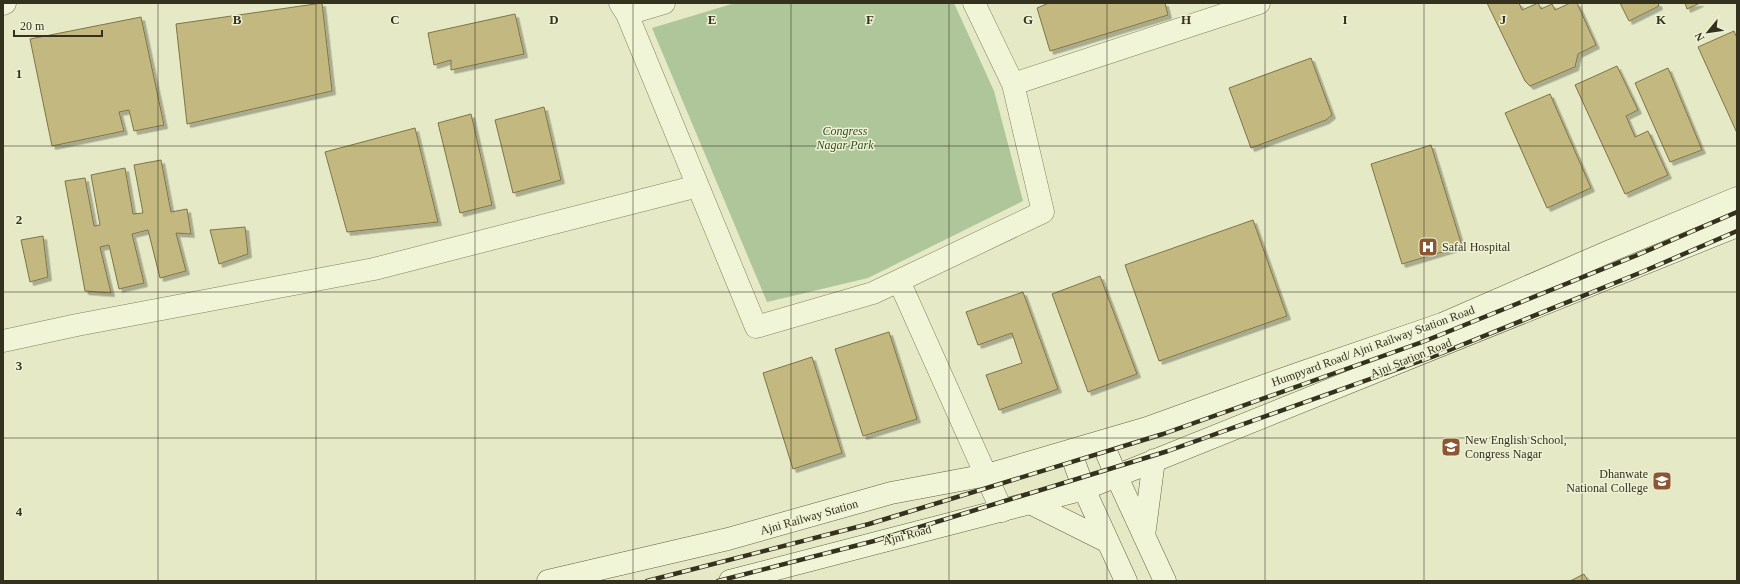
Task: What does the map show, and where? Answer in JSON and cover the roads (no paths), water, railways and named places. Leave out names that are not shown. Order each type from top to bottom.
[{"type":"main road","points":[[664,3],[624,8],[756,327],[873,293],[1043,212],[1013,84],[974,3]]},
{"type":"main road","points":[[1013,84],[1259,3]]},
{"type":"main road","points":[[3,341],[77,325],[374,269],[698,186]]},
{"type":"main road","name":"Humpyard Road/ Ajni Railway Station Road","points":[[1070,451],[1148,428],[1297,374],[1442,324],[1737,198]]},
{"type":"main road","points":[[1689,218],[1700,242]]},
{"type":"main road","name":"Ajni Station Road","points":[[1084,489],[1737,226]]},
{"type":"main road","points":[[899,281],[1002,511]]},
{"type":"main road","points":[[1102,442],[1165,581]]},
{"type":"main road","points":[[1070,451],[1084,489],[1126,581]]},
{"type":"main road","name":"Ajni Railway Station","points":[[548,581],[728,539],[891,493],[987,475],[1070,451]]},
{"type":"main road","points":[[1144,536],[1154,460]]},
{"type":"main road","name":"Ajni Road","points":[[730,581],[1084,489]]},
{"type":"main road","points":[[1030,503],[1108,542]]},
{"type":"railway","points":[[647,581],[869,524],[1163,434],[1425,341],[1635,256],[1737,212]]},
{"type":"railway","points":[[718,581],[874,541],[1168,451],[1432,357],[1642,272],[1737,231]]},
{"type":"place","name":"Safal Hospital","points":[[1428,247]]},
{"type":"place","name":"New English School, Congress Nagar","points":[[1451,447]]},
{"type":"place","name":"Dhanwate National College","points":[[1662,481]]},
{"type":"park label","name":"Congress Nagar Park","points":[[845,138]]}]
